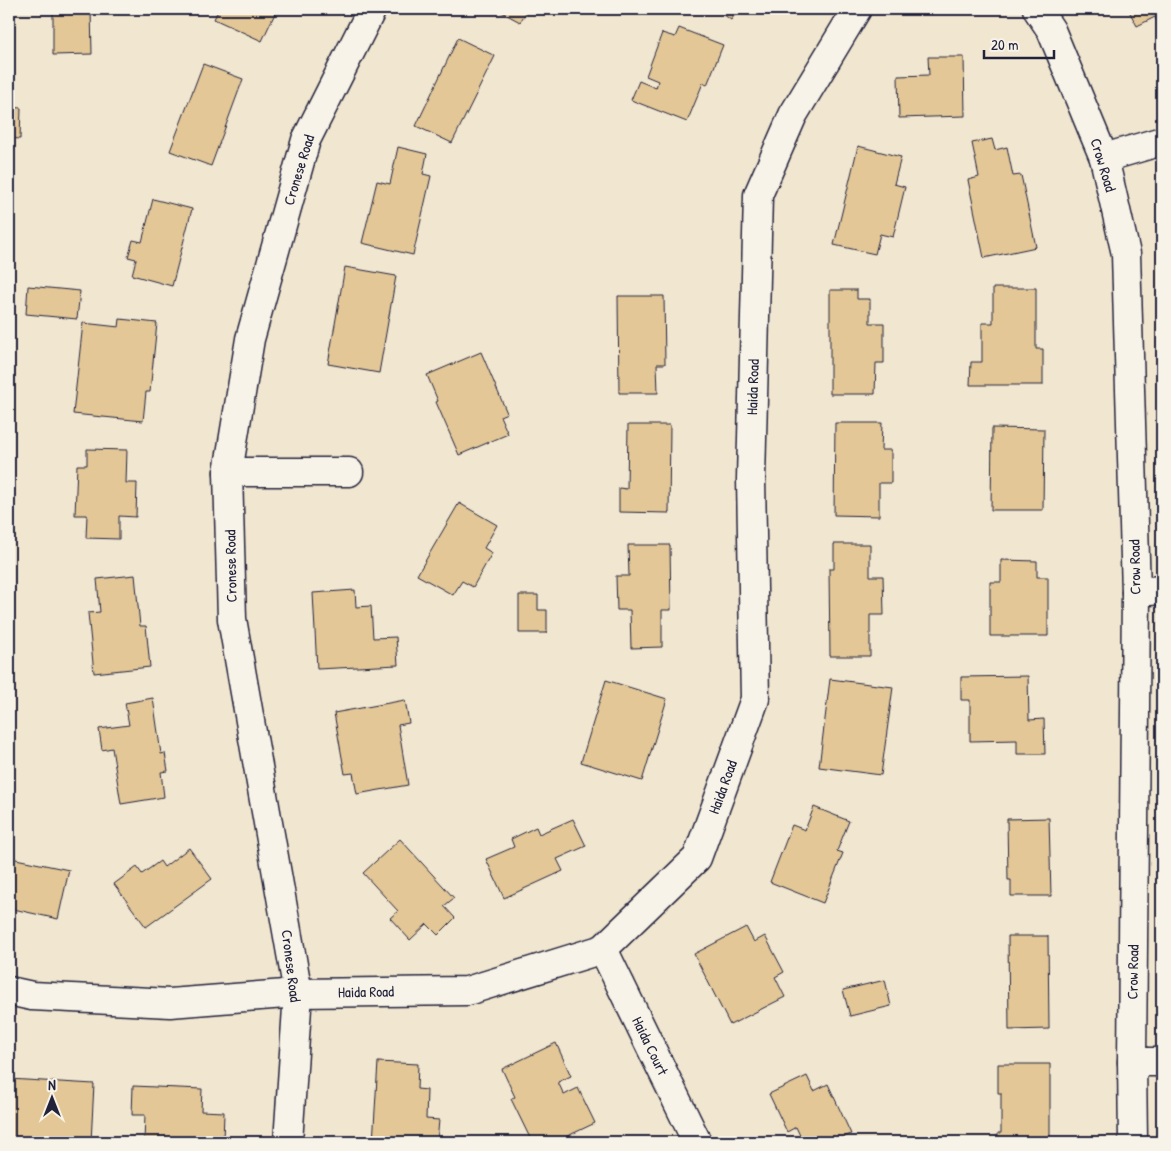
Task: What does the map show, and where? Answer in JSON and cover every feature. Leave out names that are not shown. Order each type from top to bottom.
[{"type":"street","name":"Cronese Road","points":[[288,1142],[298,993],[232,619],[228,472],[250,339],[306,140],[372,9]]},
{"type":"street","name":"Haida Road","points":[[9,991],[32,996],[170,1003],[298,993],[467,991],[604,949],[697,858],[756,699],[751,480],[758,195],[793,115],[857,9]]},
{"type":"street","name":"Crow Road","points":[[1037,9],[1051,30],[1104,158],[1126,254],[1149,591],[1132,1062],[1133,1142]]},
{"type":"street","points":[[1104,158],[1162,141]]},
{"type":"street","points":[[228,472],[349,472]]},
{"type":"street","name":"Haida Court","points":[[604,949],[697,1142]]},
{"type":"street","points":[[1132,1062],[1162,1062]]},
{"type":"building","points":[[53,9],[91,9],[92,54],[53,55]]},
{"type":"building","points":[[219,9],[277,9],[262,41],[214,19]]},
{"type":"building","points":[[496,9],[528,9],[520,22]]},
{"type":"building","points":[[529,9],[542,9],[539,14]]},
{"type":"building","points":[[716,9],[739,9],[731,20]]},
{"type":"building","points":[[1128,9],[1162,9],[1162,33],[1155,17],[1137,26]]},
{"type":"building","points":[[679,28],[723,45],[707,85],[703,83],[687,122],[631,100],[639,81],[656,88],[658,81],[646,76],[662,33],[675,37]]},
{"type":"building","points":[[458,38],[495,56],[452,143],[416,126]]},
{"type":"building","points":[[928,57],[964,57],[965,116],[899,118],[898,76],[929,75]]},
{"type":"building","points":[[203,64],[243,79],[211,166],[170,151]]},
{"type":"building","points":[[9,107],[21,108],[20,139],[9,138]]},
{"type":"building","points":[[992,139],[995,150],[1007,147],[1013,176],[1021,175],[1036,247],[984,258],[968,180],[979,177],[972,143]]},
{"type":"building","points":[[858,146],[901,157],[894,184],[905,187],[893,237],[880,234],[875,254],[834,245]]},
{"type":"building","points":[[398,147],[427,154],[423,174],[431,176],[413,255],[362,243],[377,181],[390,184]]},
{"type":"building","points":[[153,199],[192,209],[172,286],[132,275],[136,259],[128,257],[133,240],[142,242]]},
{"type":"building","points":[[345,267],[396,276],[379,373],[328,364]]},
{"type":"building","points":[[28,286],[80,291],[77,319],[26,314]]},
{"type":"building","points":[[993,288],[1036,288],[1036,349],[1043,349],[1043,385],[970,385],[971,362],[982,362],[982,323],[993,323]]},
{"type":"building","points":[[830,290],[857,290],[857,299],[870,299],[870,323],[884,323],[884,363],[876,363],[875,394],[830,394]]},
{"type":"building","points":[[618,296],[664,296],[665,364],[657,364],[658,393],[619,393]]},
{"type":"building","points":[[120,319],[157,323],[150,392],[146,392],[143,421],[73,414],[83,323],[119,327]]},
{"type":"building","points":[[481,352],[507,413],[500,416],[508,434],[459,455],[436,402],[438,401],[427,375]]},
{"type":"building","points":[[835,423],[882,423],[881,450],[891,450],[891,483],[879,483],[879,516],[834,515]]},
{"type":"building","points":[[628,425],[670,425],[669,513],[619,512],[619,488],[627,489]]},
{"type":"building","points":[[992,428],[1044,429],[1043,510],[991,510]]},
{"type":"building","points":[[87,449],[127,450],[126,483],[137,483],[136,517],[119,516],[119,539],[86,538],[87,515],[75,515],[77,465],[87,465]]},
{"type":"building","points":[[459,503],[497,525],[484,548],[492,553],[473,587],[462,581],[453,595],[417,575]]},
{"type":"building","points":[[834,544],[870,544],[870,576],[883,576],[884,615],[870,615],[870,656],[830,656],[829,569],[834,569]]},
{"type":"building","points":[[628,545],[670,545],[671,610],[662,610],[662,647],[631,648],[630,610],[617,610],[616,576],[629,576]]},
{"type":"building","points":[[1001,560],[1037,561],[1037,577],[1048,577],[1048,636],[990,636],[990,582],[1001,582]]},
{"type":"building","points":[[135,575],[140,626],[146,626],[150,667],[94,673],[88,613],[100,612],[97,579]]},
{"type":"building","points":[[355,590],[356,607],[371,606],[373,638],[396,637],[398,665],[317,669],[313,593]]},
{"type":"building","points":[[519,595],[538,595],[538,610],[547,610],[547,633],[519,633]]},
{"type":"building","points":[[1028,676],[1029,720],[1044,719],[1045,754],[1017,754],[1017,740],[970,741],[970,700],[961,700],[961,677]]},
{"type":"building","points":[[830,679],[893,687],[881,775],[819,767]]},
{"type":"building","points":[[606,680],[667,699],[642,781],[581,762]]},
{"type":"building","points":[[153,698],[161,754],[165,753],[168,771],[161,772],[164,797],[121,804],[112,748],[102,750],[99,729],[129,725],[125,703]]},
{"type":"building","points":[[405,700],[409,723],[398,725],[408,785],[357,794],[353,773],[345,774],[334,713]]},
{"type":"building","points":[[814,807],[849,821],[837,851],[843,853],[823,903],[770,882],[792,825],[805,830]]},
{"type":"building","points":[[1049,818],[1051,896],[1011,896],[1011,880],[1008,880],[1007,819]]},
{"type":"building","points":[[573,819],[586,846],[557,859],[563,871],[504,898],[486,859],[514,847],[511,839],[536,827],[539,834]]},
{"type":"building","points":[[400,839],[454,898],[444,906],[455,918],[438,935],[427,924],[410,940],[390,918],[398,911],[363,873]]},
{"type":"building","points":[[189,848],[212,879],[146,927],[114,884],[137,867],[142,874],[160,861],[164,867]]},
{"type":"building","points":[[11,858],[69,870],[58,919],[9,908],[9,870]]},
{"type":"building","points":[[746,927],[754,942],[765,936],[784,972],[775,977],[785,997],[730,1025],[694,954]]},
{"type":"building","points":[[1008,936],[1048,936],[1049,1029],[1009,1030]]},
{"type":"building","points":[[885,980],[891,1006],[850,1016],[843,990]]},
{"type":"building","points":[[556,1043],[571,1076],[558,1082],[564,1095],[578,1088],[595,1123],[555,1142],[532,1142],[511,1099],[515,1097],[502,1069]]},
{"type":"building","points":[[378,1062],[418,1064],[417,1089],[427,1090],[426,1119],[439,1120],[437,1142],[373,1142]]},
{"type":"building","points":[[998,1064],[1050,1064],[1050,1142],[998,1142],[998,1133],[1001,1133],[1001,1093],[998,1093]]},
{"type":"building","points":[[807,1076],[814,1091],[828,1084],[851,1134],[844,1137],[846,1142],[803,1142],[796,1127],[787,1132],[769,1094]]},
{"type":"building","points":[[9,1079],[94,1084],[91,1142],[9,1142]]},
{"type":"building","points":[[133,1086],[202,1089],[201,1111],[224,1112],[223,1142],[144,1142],[145,1115],[132,1115]]}]
